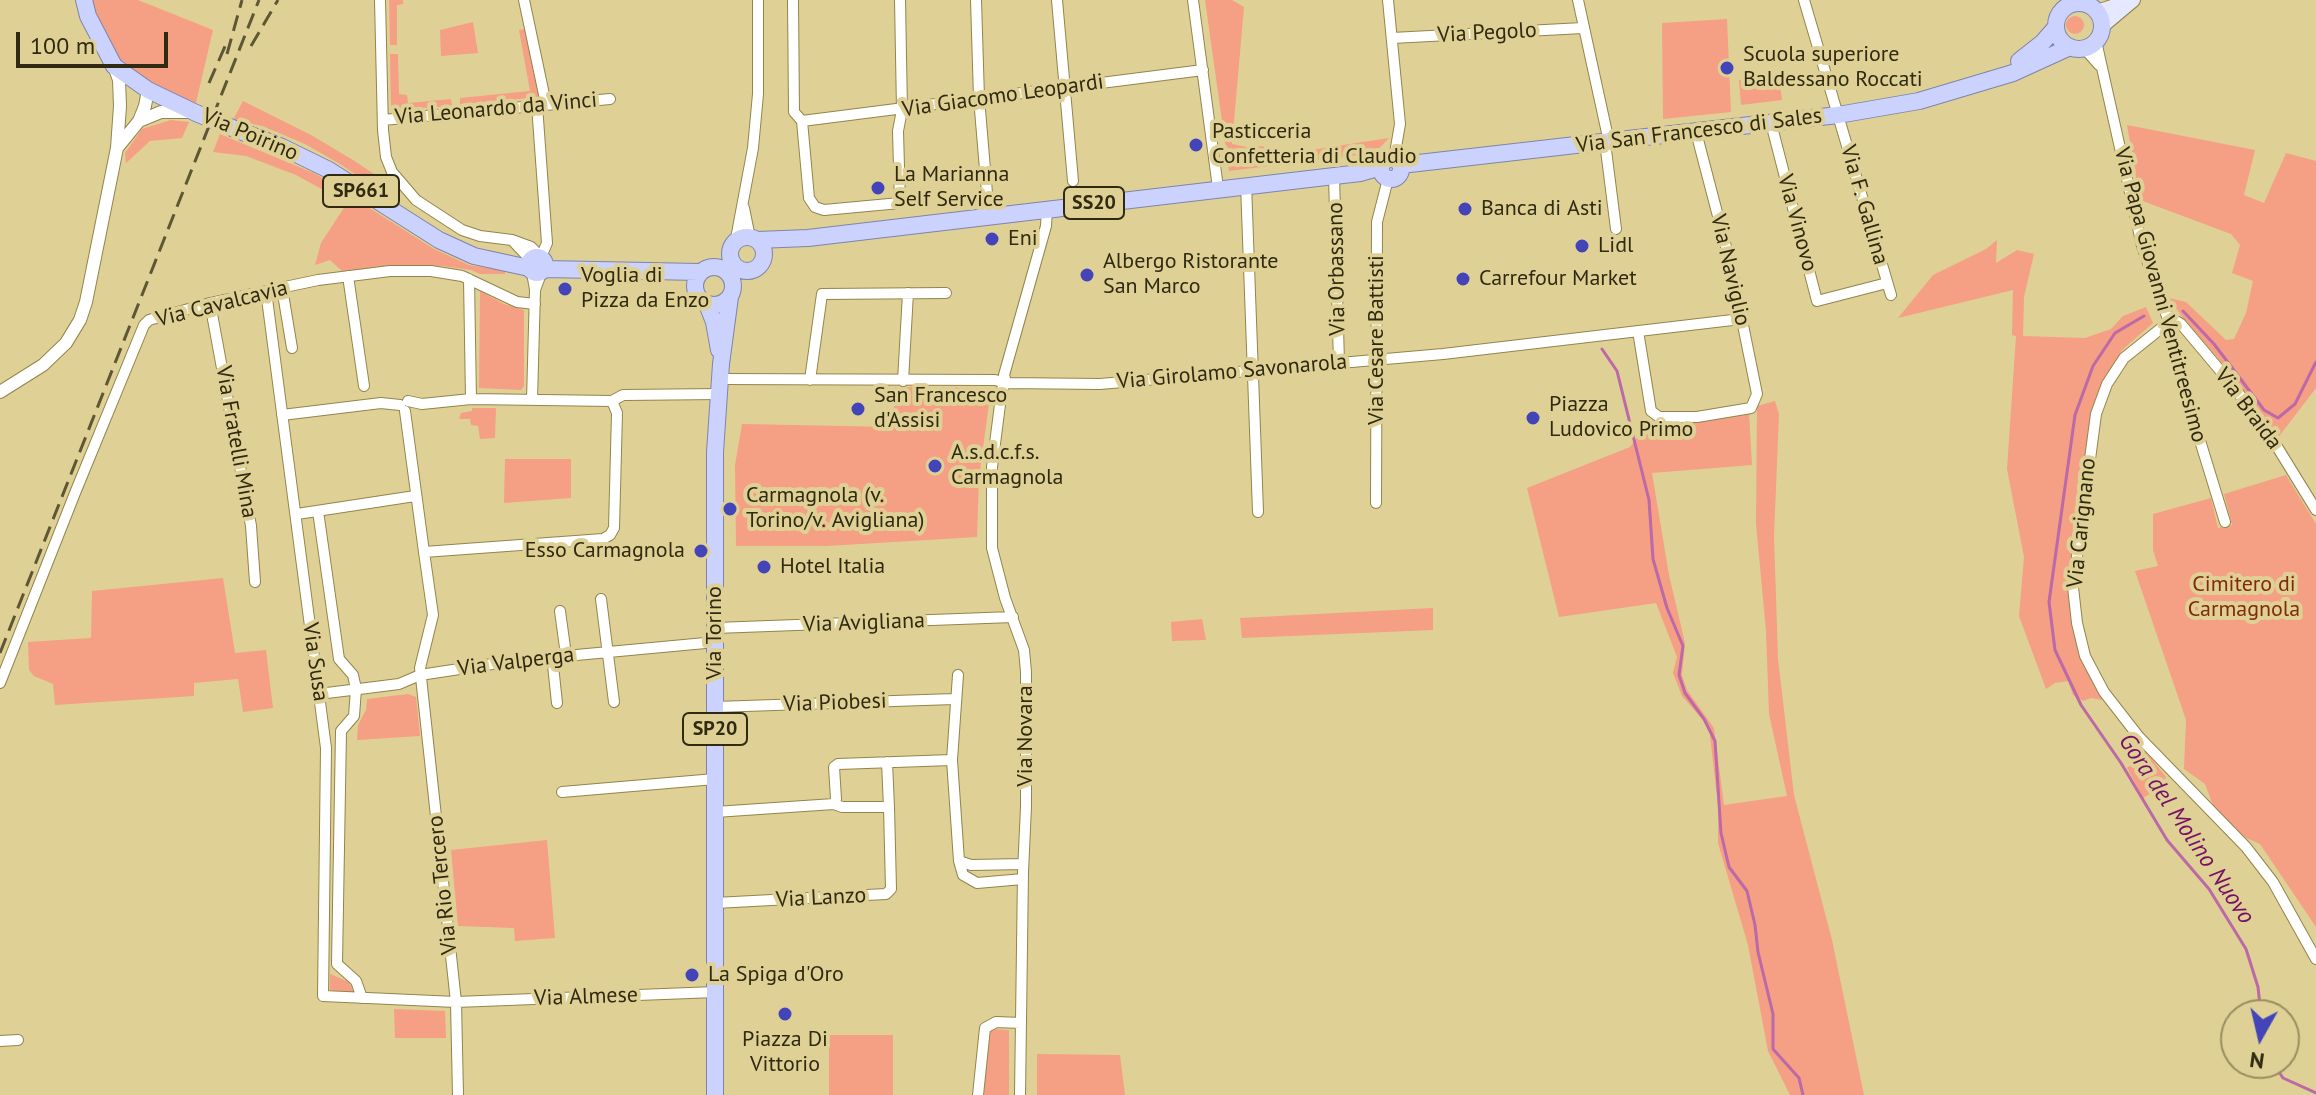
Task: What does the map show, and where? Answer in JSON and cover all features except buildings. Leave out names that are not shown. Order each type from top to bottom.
[{"type":"main road","name":"Via Poirino","points":[[84,0],[88,16],[114,66],[146,88],[329,170],[439,240],[474,256],[579,268],[700,272]]},
{"type":"main road","points":[[2056,27],[2060,39],[2085,20],[2132,0]]},
{"type":"main road","name":"Via San Francesco di Sales","points":[[1993,78],[2034,49],[2056,27],[2060,13],[2085,20]]},
{"type":"main road","name":"Via San Francesco di Sales","points":[[743,244],[1838,115],[1919,101],[2013,73],[2085,20]]},
{"type":"main road","name":"Via San Francesco di Sales","points":[[764,258],[808,238]]},
{"type":"main road","points":[[732,291],[728,273],[718,267],[700,272],[696,278],[697,296],[707,304],[720,305],[732,291],[748,271],[758,267],[764,258],[763,248],[743,244]]},
{"type":"main road","points":[[718,267],[743,244]]},
{"type":"main road","points":[[743,244],[734,264],[748,271]]},
{"type":"main road","name":"Via Poirino","points":[[644,272],[695,290]]},
{"type":"main road","name":"Via Torino","points":[[715,1095],[715,452],[732,291]]},
{"type":"main road","name":"Via Torino","points":[[707,304],[714,322],[721,379]]},
{"type":"street","points":[[380,0],[383,120],[386,157],[392,172],[409,194],[433,212],[462,230],[512,240],[537,265]]},
{"type":"street","points":[[524,0],[542,104],[548,237],[537,265],[532,400]]},
{"type":"street","points":[[743,244],[744,205],[758,94],[758,0]]},
{"type":"street","points":[[793,0],[794,112],[802,121],[809,198],[815,207],[824,210],[900,203],[900,0]]},
{"type":"street","points":[[976,0],[979,98],[989,217]]},
{"type":"street","points":[[1057,0],[1073,181]]},
{"type":"street","points":[[1193,0],[1218,188]]},
{"type":"street","name":"Via Cesare Battisti","points":[[1376,503],[1377,222],[1400,124],[1388,0]]},
{"type":"street","points":[[1578,0],[1607,142],[1616,229]]},
{"type":"street","name":"Via F. Gallina","points":[[1804,0],[1891,295]]},
{"type":"street","name":"Via Papa Giovanni Ventitreesimo","points":[[2085,20],[2100,67],[2142,246],[2169,322],[2172,347],[2225,522]]},
{"type":"street","name":"Via Pegolo","points":[[1392,38],[1583,28]]},
{"type":"street","points":[[0,392],[43,365],[66,343],[80,320],[117,148],[120,106],[119,80],[114,66]]},
{"type":"street","name":"Via Giacomo Leopardi","points":[[802,121],[1203,70]]},
{"type":"street","points":[[117,148],[139,121],[146,88],[128,90],[120,106]]},
{"type":"street","name":"Via Leonardo da Vinci","points":[[383,120],[610,99]]},
{"type":"street","points":[[139,121],[161,112],[196,113]]},
{"type":"street","name":"Via Vinovo","points":[[1771,123],[1817,301],[1887,283]]},
{"type":"street","name":"Via Naviglio","points":[[1638,331],[1651,411],[1659,417],[1697,417],[1751,408],[1757,394],[1731,266],[1696,132]]},
{"type":"street","name":"Via Orbassano","points":[[1334,175],[1339,364]]},
{"type":"street","points":[[1246,184],[1258,512]]},
{"type":"street","points":[[743,244],[738,222],[744,205]]},
{"type":"street","name":"Via Novara","points":[[1020,1095],[1026,672],[1024,650],[992,548],[992,467],[1002,389],[1006,383],[1004,375],[1046,226],[1047,209]]},
{"type":"street","name":"Via Cavalcavia","points":[[0,683],[144,325],[149,320],[266,291],[390,271],[431,271],[469,279],[517,302],[535,304]]},
{"type":"street","points":[[348,276],[364,386]]},
{"type":"street","points":[[469,279],[471,399]]},
{"type":"street","points":[[282,288],[292,348]]},
{"type":"street","name":"Via Susa","points":[[266,291],[326,748],[323,996],[456,1002]]},
{"type":"street","points":[[903,381],[908,293]]},
{"type":"street","points":[[810,380],[822,294],[946,293]]},
{"type":"street","name":"Via Fratelli Mina","points":[[210,303],[251,526],[255,582]]},
{"type":"street","name":"Via Girolamo Savonarola","points":[[282,415],[381,403],[405,406],[471,399],[612,401],[623,395],[721,379],[995,380],[1006,383],[1100,384],[1339,364],[1741,319]]},
{"type":"street","name":"Via Braida","points":[[2169,322],[2181,324],[2234,387],[2276,445],[2316,510]]},
{"type":"street","name":"Via Carignano","points":[[2169,322],[2155,330],[2124,358],[2107,384],[2096,414],[2073,587],[2077,623],[2085,656],[2104,692],[2139,737],[2246,847],[2273,882],[2316,959]]},
{"type":"street","points":[[424,552],[603,539],[610,535],[614,528],[617,413],[612,401]]},
{"type":"street","name":"Via Rio Tercero","points":[[405,406],[433,615],[420,675],[456,1002],[458,1095]]},
{"type":"street","points":[[297,514],[415,496]]},
{"type":"street","name":"Via Susa","points":[[318,511],[339,659],[353,675],[357,704],[354,716],[341,731],[337,964],[356,981],[362,998]]},
{"type":"street","points":[[601,599],[614,702]]},
{"type":"street","points":[[560,611],[566,655]]},
{"type":"street","name":"Via Avigliana","points":[[716,635],[1013,617]]},
{"type":"street","name":"Via Valperga","points":[[319,694],[399,684],[420,675],[716,635]]},
{"type":"street","points":[[552,656],[557,703]]},
{"type":"street","points":[[958,675],[952,760],[959,861],[963,875],[977,883],[1023,879]]},
{"type":"street","name":"Via Piobesi","points":[[715,707],[954,699]]},
{"type":"street","points":[[834,804],[834,767],[838,764],[952,760]]},
{"type":"street","points":[[715,812],[834,804],[842,807],[889,807],[887,762]]},
{"type":"street","points":[[562,792],[715,779]]},
{"type":"street","name":"Via Lanzo","points":[[715,903],[886,894],[891,889],[889,807]]},
{"type":"street","points":[[959,861],[971,865],[1023,864]]},
{"type":"street","name":"Via Almese","points":[[456,1002],[716,992]]},
{"type":"street","points":[[978,1095],[985,1028],[996,1022],[1021,1023]]},
{"type":"street","points":[[0,1041],[18,1040]]},
{"type":"green space","points":[[86,0],[138,0],[213,30],[195,107],[124,67]]},
{"type":"green space","points":[[389,0],[403,0],[403,4],[397,5],[397,45],[390,45]]},
{"type":"green space","points":[[1205,0],[1232,0],[1244,7],[1232,144],[1266,147],[1266,157],[1389,138],[1375,153],[1229,171]]},
{"type":"green space","points":[[2075,16],[2084,25],[2075,34],[2066,25]]},
{"type":"green space","points":[[1727,19],[1731,112],[1663,119],[1662,23]]},
{"type":"green space","points":[[473,22],[478,53],[441,56],[440,30]]},
{"type":"green space","points":[[526,29],[539,97],[460,105],[460,98],[530,91],[519,30]]},
{"type":"green space","points":[[390,54],[398,54],[399,94],[407,95],[408,103],[451,99],[452,106],[391,110]]},
{"type":"green space","points":[[1779,76],[1782,100],[1741,105],[1739,80]]},
{"type":"green space","points":[[243,101],[353,160],[383,180],[397,197],[392,199],[305,144],[262,126],[233,120]]},
{"type":"green space","points":[[171,120],[189,122],[182,138],[150,141],[126,163],[125,153],[142,129]]},
{"type":"green space","points":[[2127,125],[2255,150],[2244,195],[2264,203],[2286,153],[2316,161],[2316,388],[2277,439],[2223,364],[2169,298],[2186,302],[2226,340],[2234,339],[2246,313],[2253,281],[2232,273],[2240,245],[2231,234],[2140,200]]},
{"type":"green space","points":[[220,134],[316,174],[434,249],[469,265],[505,271],[505,274],[480,274],[443,266],[404,265],[342,271],[330,260],[315,265],[321,243],[347,203],[296,175],[246,156],[213,152]]},
{"type":"green space","points":[[1997,240],[1996,263],[2017,250],[2034,254],[2024,297],[2023,336],[2085,338],[2111,329],[2123,316],[2146,307],[2153,323],[2122,350],[2097,394],[2086,447],[2068,595],[2080,654],[2102,700],[2091,698],[2083,701],[2073,695],[2068,681],[2055,683],[2046,689],[2019,616],[2024,557],[2007,469],[2016,336],[2012,335],[2013,290],[1898,318],[1933,275],[1986,249]]},
{"type":"green space","points":[[480,291],[504,304],[524,310],[524,386],[521,390],[479,388]]},
{"type":"green space","name":"A.s.d.c.f.s. Carmagnola","points":[[895,387],[991,388],[979,478],[977,537],[827,546],[736,546],[735,465],[742,424],[893,427]]},
{"type":"green space","points":[[1775,401],[1779,414],[1774,536],[1778,659],[1794,795],[1832,940],[1864,1095],[1790,1095],[1768,1051],[1748,945],[1718,843],[1718,806],[1709,727],[1682,696],[1673,673],[1677,657],[1656,603],[1559,617],[1527,488],[1630,447],[1639,435],[1637,431],[1749,413],[1752,465],[1652,473],[1669,575],[1685,643],[1682,675],[1687,690],[1714,728],[1724,805],[1787,796],[1769,714],[1766,631],[1756,524],[1757,406]]},
{"type":"green space","points":[[472,408],[496,408],[495,438],[480,439],[478,426],[471,425],[470,419],[459,419],[461,413],[472,411]]},
{"type":"green space","points":[[505,459],[571,459],[571,498],[504,503]]},
{"type":"green space","name":"Cimitero di Carmagnola","points":[[2286,475],[2316,524],[2316,927],[2260,844],[2239,835],[2214,808],[2205,784],[2184,769],[2186,720],[2135,571],[2158,566],[2153,550],[2153,514],[2211,498],[2218,528],[2232,525],[2224,494]]},
{"type":"green space","points":[[223,578],[235,653],[266,650],[273,708],[243,712],[238,679],[194,683],[194,696],[55,705],[53,684],[34,676],[29,670],[28,642],[91,638],[92,591]]},
{"type":"green space","points":[[1433,608],[1433,630],[1242,638],[1240,618]]},
{"type":"green space","points":[[1202,619],[1206,640],[1172,641],[1171,622]]},
{"type":"green space","points":[[408,694],[416,697],[420,736],[357,740],[358,725],[366,710],[367,699]]},
{"type":"green space","points":[[2146,752],[2166,777],[2161,787],[2143,798],[2127,768]]},
{"type":"green space","points":[[547,840],[555,938],[515,941],[514,928],[458,926],[451,850]]},
{"type":"green space","points":[[330,974],[349,982],[354,993],[330,992]]},
{"type":"green space","points":[[394,1009],[445,1011],[446,1038],[395,1038]]},
{"type":"green space","points":[[989,1029],[1009,1030],[1009,1095],[984,1095]]},
{"type":"green space","points":[[829,1035],[893,1035],[893,1095],[829,1095]]},
{"type":"green space","points":[[1037,1054],[1120,1055],[1125,1095],[1037,1095]]},
{"type":"waterway","name":"Gora del Molino Nuovo","points":[[2183,311],[2214,344],[2264,410],[2278,418],[2295,404],[2316,362]]},
{"type":"waterway","name":"Gora del Molino Nuovo","points":[[2144,316],[2115,333],[2093,366],[2075,415],[2049,602],[2055,650],[2081,705],[2121,763],[2167,840],[2209,889],[2246,949],[2259,999]]},
{"type":"waterway","points":[[1602,349],[1617,371],[1649,500],[1653,559],[1667,608],[1683,646],[1679,675],[1685,693],[1715,741],[1721,833],[1729,867],[1747,891],[1773,1014],[1773,1049],[1799,1078],[1803,1095]]},
{"type":"waterway","name":"Gora del Molino Nuovo","points":[[2285,1079],[2316,1093]]},
{"type":"railway","points":[[227,54],[242,0]]},
{"type":"railway","points":[[0,653],[259,0]]},
{"type":"railway","points":[[251,46],[278,0]]},
{"type":"railway","points":[[209,83],[226,44]]},
{"type":"place","name":"Scuola superiore Baldessano Roccati","points":[[1727,68]]},
{"type":"place","name":"Pasticceria Confetteria di Claudio","points":[[1196,145]]},
{"type":"place","name":"La Marianna Self Service","points":[[878,188]]},
{"type":"place","name":"Banca di Asti","points":[[1465,209]]},
{"type":"place","name":"Eni","points":[[992,239]]},
{"type":"place","name":"Lidl","points":[[1582,246]]},
{"type":"place","name":"Albergo Ristorante San Marco","points":[[1087,275]]},
{"type":"place","name":"Carrefour Market","points":[[1463,279]]},
{"type":"place","name":"Voglia di Pizza da Enzo","points":[[565,289]]},
{"type":"place","name":"San Francesco d'Assisi","points":[[858,409]]},
{"type":"place","name":"Piazza Ludovico Primo","points":[[1533,418]]},
{"type":"place","name":"A.s.d.c.f.s. Carmagnola","points":[[935,466]]},
{"type":"place","name":"Carmagnola (v. Torino/v. Avigliana)","points":[[730,509]]},
{"type":"place","name":"Esso Carmagnola","points":[[701,551]]},
{"type":"place","name":"Hotel Italia","points":[[764,567]]},
{"type":"place","name":"La Spiga d'Oro","points":[[692,975]]},
{"type":"place","name":"Piazza Di Vittorio","points":[[785,1014]]}]
